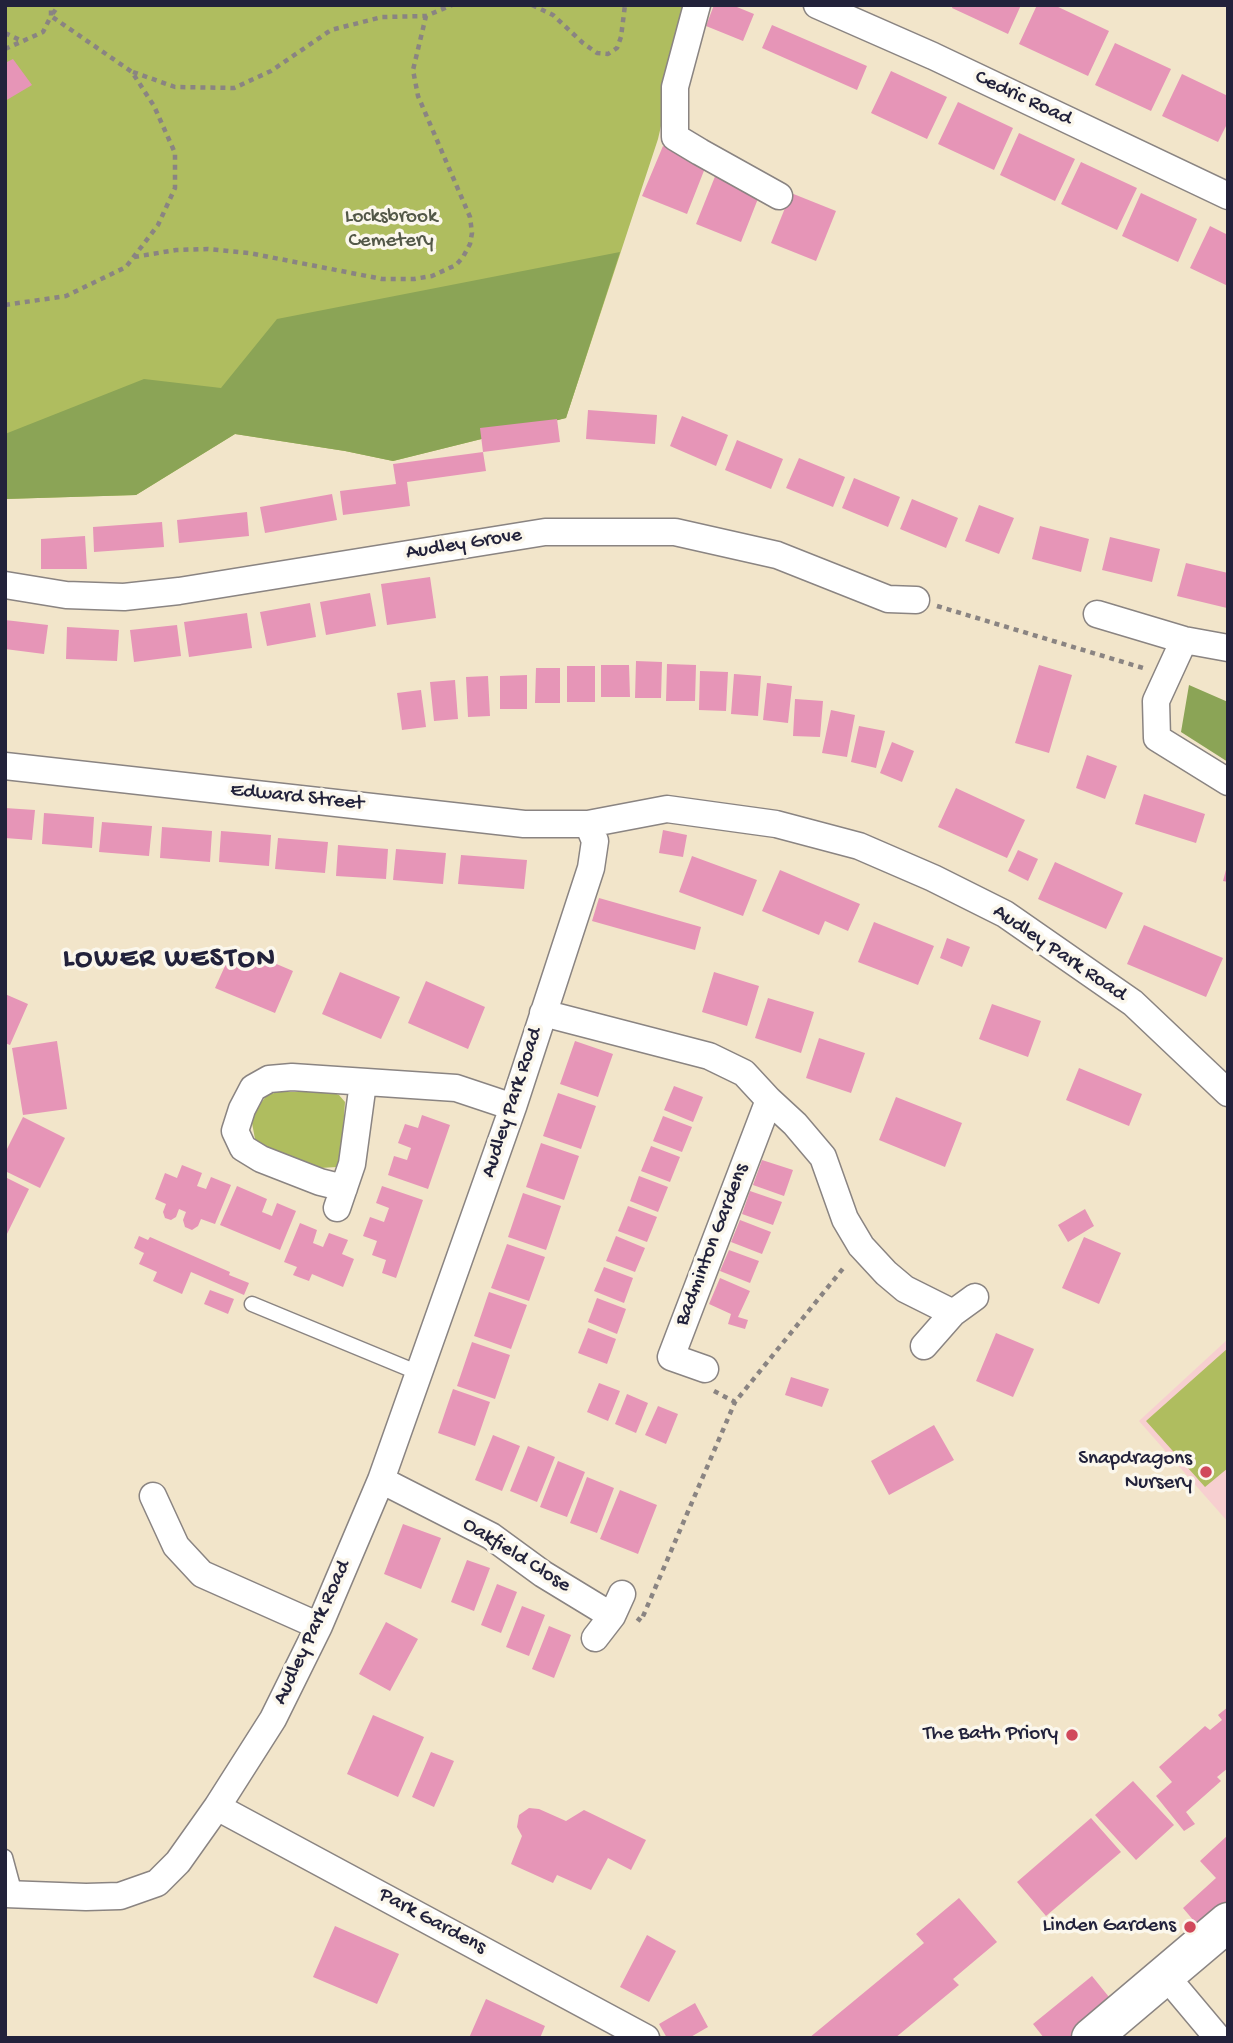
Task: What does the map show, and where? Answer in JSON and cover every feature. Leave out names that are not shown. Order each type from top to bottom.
[{"type":"street","points":[[697,5],[675,87],[675,137],[779,196]]},
{"type":"street","name":"Cedric Road","points":[[817,5],[933,56],[1228,196]]},
{"type":"street","name":"Audley Grove","points":[[5,585],[66,595],[124,597],[179,591],[545,532],[675,531],[777,555],[888,599],[916,600]]},
{"type":"street","points":[[1097,614],[1184,640],[1228,648]]},
{"type":"street","points":[[1184,640],[1156,701],[1157,737],[1228,782]]},
{"type":"street","name":"Edward Street","points":[[5,765],[524,824],[588,824]]},
{"type":"street","name":"Audley Park Road","points":[[10,1894],[120,1896],[157,1883],[178,1862],[217,1807],[273,1719],[319,1626],[381,1480],[513,1107],[591,868],[595,841],[588,824],[667,809],[776,824],[859,846],[933,878],[1005,914],[1133,1003],[1228,1093]]},
{"type":"street","points":[[543,1013],[709,1056],[744,1073],[795,1124],[823,1157],[845,1219],[861,1246],[905,1289],[953,1313]]},
{"type":"street","points":[[363,1083],[352,1164],[341,1198],[320,1182],[261,1159],[243,1148],[235,1131],[253,1088],[269,1079],[292,1077],[456,1088],[513,1107]]},
{"type":"street","name":"Badminton Gardens","points":[[705,1369],[671,1357],[769,1100]]},
{"type":"street","points":[[924,1346],[953,1313],[975,1297]]},
{"type":"street","name":"Oakfield Close","points":[[381,1480],[491,1536],[543,1574],[616,1606]]},
{"type":"street","points":[[153,1496],[176,1546],[202,1574],[319,1626]]},
{"type":"street","points":[[594,1638],[616,1606]]},
{"type":"street","name":"Park Gardens","points":[[217,1807],[646,2038]]},
{"type":"street","points":[[1091,2038],[1228,1922]]},
{"type":"street","points":[[1165,1975],[1218,2038]]},
{"type":"lane","points":[[252,1304],[419,1373]]},
{"type":"lane","points":[[5,1857],[10,1894]]},
{"type":"path","points":[[51,5],[51,16]]},
{"type":"path","points":[[5,49],[43,32],[59,5]]},
{"type":"path","points":[[51,16],[132,72],[175,87],[234,88],[271,71],[331,30],[382,17],[426,16],[452,5]]},
{"type":"path","points":[[532,5],[553,15],[597,53],[607,54],[617,48],[625,5]]},
{"type":"path","points":[[134,257],[176,250],[222,250],[382,279],[432,276],[456,265],[464,257],[472,233],[470,217],[418,96],[413,71],[426,16]]},
{"type":"path","points":[[5,33],[21,41]]},
{"type":"path","points":[[5,305],[66,296],[126,267],[158,225],[175,188],[175,153],[154,106],[132,72]]},
{"type":"path","points":[[916,600],[1167,676]]},
{"type":"path","points":[[616,1606],[641,1621],[735,1402],[861,1246]]},
{"type":"path","points":[[705,1369],[699,1384],[735,1402]]},
{"type":"shaded area","name":"Snapdragons Nursery","points":[[1228,1339],[1228,1522],[1139,1421]]},
{"type":"green space","name":"Locksbrook Cemetery","points":[[5,5],[689,5],[658,139],[566,418],[393,461],[235,434],[136,495],[5,499]]},
{"type":"green space","points":[[620,252],[566,418],[393,461],[235,434],[136,495],[5,499],[5,434],[144,379],[221,388],[277,319]]},
{"type":"green space","points":[[1189,685],[1228,702],[1228,762],[1181,732]]},
{"type":"green space","points":[[278,1092],[331,1092],[339,1095],[345,1102],[341,1159],[337,1167],[320,1168],[261,1147],[255,1139],[252,1123],[257,1108],[267,1095]]},
{"type":"green space","name":"Snapdragons Nursery","points":[[1228,1348],[1228,1468],[1205,1487],[1146,1421]]},
{"type":"building","points":[[714,5],[732,5],[754,14],[743,41],[706,26]]},
{"type":"building","points":[[953,5],[1021,5],[1008,34],[952,8]]},
{"type":"building","points":[[1037,5],[1054,5],[1109,31],[1088,76],[1019,44]]},
{"type":"building","points":[[772,25],[867,66],[857,90],[762,48]]},
{"type":"building","points":[[1115,43],[1171,69],[1151,111],[1095,85]]},
{"type":"building","points":[[13,59],[32,85],[5,101],[5,63]]},
{"type":"building","points":[[891,71],[947,97],[927,139],[871,113]]},
{"type":"building","points":[[1182,74],[1228,96],[1228,122],[1218,142],[1162,116]]},
{"type":"building","points":[[958,102],[1013,128],[994,170],[938,144]]},
{"type":"building","points":[[1019,133],[1075,159],[1055,201],[1000,175]]},
{"type":"building","points":[[663,146],[707,163],[687,214],[642,196]]},
{"type":"building","points":[[1081,162],[1137,188],[1117,230],[1061,204]]},
{"type":"building","points":[[716,174],[761,191],[741,242],[696,224]]},
{"type":"building","points":[[791,193],[836,211],[816,261],[771,243]]},
{"type":"building","points":[[1141,193],[1197,219],[1178,262],[1122,236]]},
{"type":"building","points":[[1210,226],[1228,235],[1228,286],[1190,268]]},
{"type":"building","points":[[588,410],[657,415],[655,444],[586,439]]},
{"type":"building","points":[[682,416],[728,435],[716,466],[670,446]]},
{"type":"building","points":[[557,419],[560,442],[483,452],[480,428]]},
{"type":"building","points":[[737,440],[783,459],[771,489],[725,470]]},
{"type":"building","points":[[483,452],[486,471],[407,482],[410,506],[343,515],[340,491],[396,484],[393,464]]},
{"type":"building","points":[[799,458],[845,477],[833,507],[786,488]]},
{"type":"building","points":[[854,478],[900,497],[888,527],[842,508]]},
{"type":"building","points":[[332,494],[337,520],[265,533],[260,507]]},
{"type":"building","points":[[912,499],[958,518],[946,548],[900,529]]},
{"type":"building","points":[[979,505],[1014,518],[999,554],[965,541]]},
{"type":"building","points":[[247,512],[249,536],[179,543],[177,520]]},
{"type":"building","points":[[162,522],[164,547],[94,552],[93,527]]},
{"type":"building","points":[[1040,526],[1089,539],[1081,572],[1032,559]]},
{"type":"building","points":[[85,536],[87,569],[41,569],[41,539]]},
{"type":"building","points":[[1110,537],[1160,549],[1152,582],[1102,570]]},
{"type":"building","points":[[1186,563],[1228,573],[1227,608],[1177,596]]},
{"type":"building","points":[[430,577],[436,618],[387,625],[381,584]]},
{"type":"building","points":[[370,593],[376,626],[326,635],[320,602]]},
{"type":"building","points":[[310,603],[316,637],[267,646],[260,612]]},
{"type":"building","points":[[247,613],[252,648],[189,657],[184,622]]},
{"type":"building","points":[[5,620],[48,625],[44,654],[5,649]]},
{"type":"building","points":[[177,625],[181,656],[134,662],[130,630]]},
{"type":"building","points":[[67,627],[119,630],[117,661],[66,659]]},
{"type":"building","points":[[636,661],[662,662],[661,698],[635,698]]},
{"type":"building","points":[[667,664],[696,665],[695,701],[666,701]]},
{"type":"building","points":[[601,665],[629,665],[630,697],[601,697]]},
{"type":"building","points":[[1039,665],[1072,675],[1049,753],[1015,743]]},
{"type":"building","points":[[567,666],[595,666],[595,702],[567,702]]},
{"type":"building","points":[[536,668],[560,668],[560,703],[535,703]]},
{"type":"building","points":[[700,671],[728,672],[726,711],[699,710]]},
{"type":"building","points":[[734,674],[761,676],[758,716],[731,714]]},
{"type":"building","points":[[527,675],[527,709],[500,709],[500,676]]},
{"type":"building","points":[[488,676],[490,716],[468,717],[466,677]]},
{"type":"building","points":[[455,680],[458,719],[434,721],[430,682]]},
{"type":"building","points":[[767,683],[792,686],[788,723],[763,720]]},
{"type":"building","points":[[421,690],[426,727],[402,730],[397,693]]},
{"type":"building","points":[[795,699],[823,701],[820,737],[793,736]]},
{"type":"building","points":[[831,710],[855,715],[847,757],[822,753]]},
{"type":"building","points":[[859,726],[885,731],[876,768],[851,762]]},
{"type":"building","points":[[892,742],[914,751],[902,782],[880,773]]},
{"type":"building","points":[[1087,755],[1117,766],[1105,799],[1076,788]]},
{"type":"building","points":[[956,788],[1025,820],[1007,858],[938,827]]},
{"type":"building","points":[[1144,794],[1205,814],[1196,843],[1135,824]]},
{"type":"building","points":[[5,808],[35,810],[32,840],[5,838]]},
{"type":"building","points":[[44,813],[94,817],[92,848],[42,844]]},
{"type":"building","points":[[102,822],[152,826],[149,856],[99,852]]},
{"type":"building","points":[[162,827],[212,831],[210,862],[160,858]]},
{"type":"building","points":[[663,830],[687,835],[683,857],[659,853]]},
{"type":"building","points":[[221,831],[271,835],[269,866],[219,862]]},
{"type":"building","points":[[278,838],[328,842],[325,873],[275,869]]},
{"type":"building","points":[[338,845],[388,849],[386,879],[336,876]]},
{"type":"building","points":[[396,849],[446,853],[443,884],[393,880]]},
{"type":"building","points":[[1018,850],[1038,859],[1028,881],[1008,871]]},
{"type":"building","points":[[461,855],[527,860],[524,889],[458,884]]},
{"type":"building","points":[[692,856],[757,880],[743,916],[679,892]]},
{"type":"building","points":[[1055,862],[1123,893],[1106,929],[1038,899]]},
{"type":"building","points":[[1228,866],[1228,882],[1223,881]]},
{"type":"building","points":[[780,870],[860,904],[848,931],[825,921],[819,935],[762,911]]},
{"type":"building","points":[[599,898],[701,927],[695,950],[592,921]]},
{"type":"building","points":[[874,922],[934,946],[918,985],[858,962]]},
{"type":"building","points":[[1144,925],[1223,958],[1206,997],[1127,964]]},
{"type":"building","points":[[947,938],[970,947],[962,967],[940,958]]},
{"type":"building","points":[[234,946],[293,971],[275,1013],[215,988]]},
{"type":"building","points":[[340,972],[400,997],[381,1039],[322,1014]]},
{"type":"building","points":[[714,972],[759,986],[747,1026],[702,1012]]},
{"type":"building","points":[[426,981],[485,1007],[468,1049],[408,1023]]},
{"type":"building","points":[[5,994],[28,1004],[10,1045],[5,1043]]},
{"type":"building","points":[[768,998],[814,1012],[801,1053],[755,1038]]},
{"type":"building","points":[[992,1004],[1041,1021],[1028,1057],[979,1039]]},
{"type":"building","points":[[819,1038],[865,1053],[851,1093],[806,1078]]},
{"type":"building","points":[[57,1041],[67,1109],[23,1115],[12,1048]]},
{"type":"building","points":[[575,1041],[613,1054],[598,1097],[560,1084]]},
{"type":"building","points":[[1079,1068],[1142,1094],[1129,1126],[1066,1100]]},
{"type":"building","points":[[674,1086],[703,1097],[693,1122],[664,1110]]},
{"type":"building","points":[[558,1093],[596,1106],[581,1149],[543,1136]]},
{"type":"building","points":[[896,1097],[962,1123],[945,1167],[879,1140]]},
{"type":"building","points":[[422,1115],[450,1125],[428,1189],[388,1175],[394,1156],[407,1160],[411,1148],[398,1143],[405,1124],[418,1128]]},
{"type":"building","points":[[663,1116],[692,1127],[682,1152],[653,1141]]},
{"type":"building","points":[[23,1117],[65,1138],[40,1188],[5,1171],[5,1153]]},
{"type":"building","points":[[541,1143],[579,1156],[564,1200],[526,1187]]},
{"type":"building","points":[[651,1146],[680,1157],[670,1182],[641,1171]]},
{"type":"building","points":[[762,1160],[793,1170],[784,1196],[753,1185]]},
{"type":"building","points":[[182,1165],[202,1173],[197,1186],[206,1189],[211,1177],[231,1185],[215,1224],[201,1219],[198,1226],[192,1230],[185,1227],[183,1220],[186,1212],[179,1209],[176,1217],[171,1220],[165,1218],[163,1212],[166,1204],[155,1199],[165,1173],[177,1178]]},
{"type":"building","points":[[639,1176],[668,1187],[658,1212],[630,1201]]},
{"type":"building","points":[[5,1177],[29,1189],[5,1238]]},
{"type":"building","points":[[237,1186],[267,1199],[262,1212],[272,1216],[277,1203],[296,1211],[280,1250],[220,1225]]},
{"type":"building","points":[[382,1186],[423,1200],[396,1278],[382,1273],[386,1260],[372,1255],[377,1241],[363,1236],[370,1217],[384,1222],[389,1208],[376,1203]]},
{"type":"building","points":[[750,1191],[782,1202],[773,1225],[742,1214]]},
{"type":"building","points":[[523,1193],[561,1206],[546,1250],[508,1237]]},
{"type":"building","points":[[628,1206],[657,1217],[647,1242],[618,1231]]},
{"type":"building","points":[[1085,1209],[1094,1226],[1068,1242],[1058,1225]]},
{"type":"building","points":[[740,1220],[771,1232],[762,1254],[731,1242]]},
{"type":"building","points":[[300,1223],[317,1230],[313,1243],[323,1247],[329,1233],[348,1240],[342,1254],[354,1259],[343,1287],[312,1274],[309,1281],[293,1275],[297,1267],[284,1262]]},
{"type":"building","points":[[139,1236],[148,1240],[150,1237],[230,1272],[229,1275],[249,1283],[244,1295],[191,1272],[182,1294],[153,1281],[157,1272],[139,1264],[144,1253],[134,1248]]},
{"type":"building","points":[[616,1236],[645,1248],[635,1272],[606,1261]]},
{"type":"building","points":[[1084,1237],[1121,1253],[1099,1304],[1062,1288]]},
{"type":"building","points":[[507,1244],[545,1257],[529,1301],[491,1288]]},
{"type":"building","points":[[729,1250],[759,1261],[750,1283],[720,1271]]},
{"type":"building","points":[[604,1267],[633,1278],[624,1303],[594,1291]]},
{"type":"building","points":[[720,1278],[750,1291],[738,1317],[748,1320],[745,1329],[728,1324],[731,1314],[709,1304]]},
{"type":"building","points":[[210,1290],[234,1299],[228,1314],[204,1304]]},
{"type":"building","points":[[489,1292],[527,1305],[511,1349],[474,1336]]},
{"type":"building","points":[[597,1298],[626,1309],[617,1334],[588,1322]]},
{"type":"building","points":[[588,1328],[616,1339],[607,1364],[578,1353]]},
{"type":"building","points":[[996,1333],[1034,1349],[1013,1397],[976,1381]]},
{"type":"building","points":[[472,1342],[510,1355],[495,1399],[457,1386]]},
{"type":"building","points":[[791,1377],[829,1389],[822,1407],[785,1395]]},
{"type":"building","points":[[599,1383],[620,1391],[608,1421],[587,1412]]},
{"type":"building","points":[[453,1389],[490,1402],[475,1446],[438,1433]]},
{"type":"building","points":[[627,1394],[648,1403],[636,1433],[615,1424]]},
{"type":"building","points":[[658,1406],[678,1414],[666,1444],[645,1435]]},
{"type":"building","points":[[934,1425],[954,1460],[889,1495],[871,1461]]},
{"type":"building","points":[[493,1435],[520,1446],[502,1491],[475,1480]]},
{"type":"building","points":[[528,1446],[555,1457],[537,1502],[510,1491]]},
{"type":"building","points":[[558,1461],[585,1472],[567,1517],[540,1507]]},
{"type":"building","points":[[587,1477],[614,1488],[597,1533],[570,1523]]},
{"type":"building","points":[[620,1490],[657,1505],[638,1554],[600,1539]]},
{"type":"building","points":[[403,1524],[441,1538],[421,1589],[384,1574]]},
{"type":"building","points":[[467,1560],[490,1568],[474,1611],[451,1602]]},
{"type":"building","points":[[497,1584],[517,1592],[501,1633],[481,1625]]},
{"type":"building","points":[[522,1606],[545,1615],[529,1656],[506,1647]]},
{"type":"building","points":[[386,1622],[418,1639],[390,1691],[359,1674]]},
{"type":"building","points":[[549,1626],[571,1635],[554,1678],[532,1669]]},
{"type":"building","points":[[1228,1707],[1228,1768],[1217,1777],[1221,1781],[1186,1812],[1195,1824],[1184,1831],[1156,1796],[1172,1782],[1159,1767],[1205,1726],[1210,1730],[1222,1720],[1218,1715]]},
{"type":"building","points":[[373,1715],[424,1737],[398,1797],[347,1774]]},
{"type":"building","points":[[431,1752],[454,1761],[434,1807],[412,1797]]},
{"type":"building","points":[[1133,1781],[1174,1825],[1136,1860],[1095,1815]]},
{"type":"building","points":[[529,1808],[539,1809],[566,1821],[584,1810],[646,1840],[631,1870],[608,1858],[591,1890],[557,1875],[553,1883],[511,1864],[522,1836],[517,1827],[519,1815]]},
{"type":"building","points":[[1091,1818],[1121,1852],[1046,1916],[1017,1882]]},
{"type":"building","points":[[1228,1835],[1228,1901],[1199,1927],[1183,1908],[1216,1878],[1200,1861]]},
{"type":"building","points":[[959,1898],[997,1942],[953,1979],[959,1985],[895,2038],[809,2038],[924,1943],[916,1934]]},
{"type":"building","points":[[335,1926],[399,1954],[377,2004],[313,1977]]},
{"type":"building","points":[[647,1935],[676,1951],[649,2002],[620,1987]]},
{"type":"building","points":[[1092,1976],[1113,2002],[1069,2038],[1044,2038],[1033,2024]]},
{"type":"building","points":[[486,1999],[545,2026],[540,2038],[469,2038]]},
{"type":"building","points":[[695,2003],[708,2027],[689,2038],[667,2038],[659,2024]]},
{"type":"place","name":"Snapdragons Nursery","points":[[1206,1472]]},
{"type":"place","name":"The Bath Priory","points":[[1072,1735]]},
{"type":"place","name":"Linden Gardens","points":[[1190,1927]]},
{"type":"district","name":"LOWER WESTON","points":[[170,961]]}]
